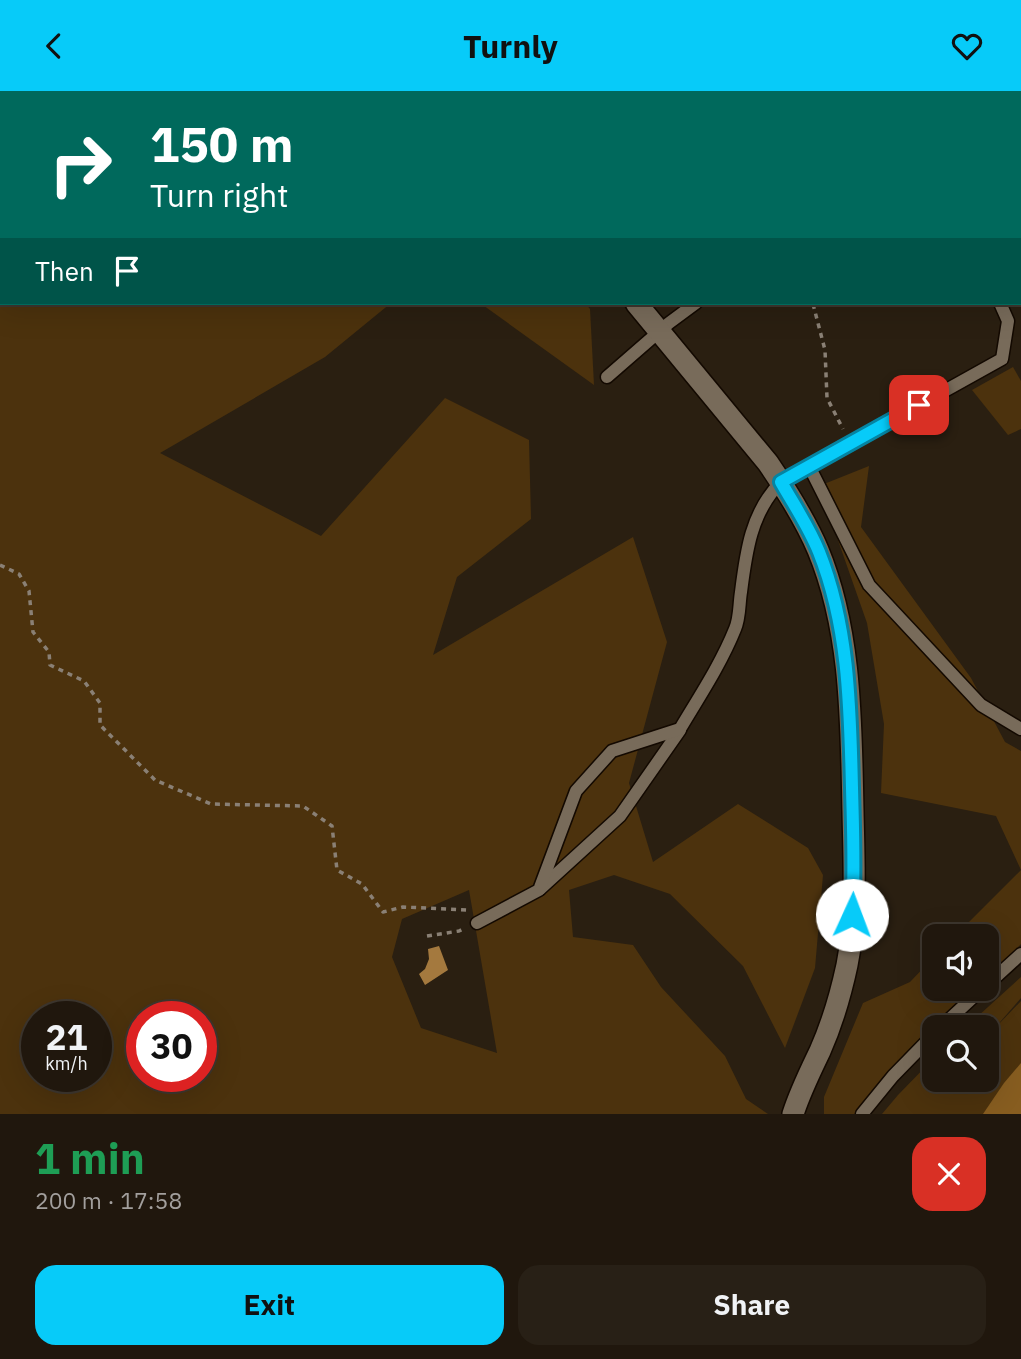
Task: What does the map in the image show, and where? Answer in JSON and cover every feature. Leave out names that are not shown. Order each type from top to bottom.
[{"type":"street","points":[[638,305],[781,482],[819,552],[832,592],[844,648],[850,715],[853,849],[851,933],[846,968],[834,1011],[793,1114]]},
{"type":"lane","points":[[607,377],[694,305]]},
{"type":"lane","points":[[477,923],[539,890],[620,816],[680,729],[736,627],[744,563],[752,528],[771,492],[781,482],[1002,359],[1008,321],[1001,305]]},
{"type":"lane","points":[[809,466],[869,585],[981,705],[1021,729]]},
{"type":"lane","points":[[539,890],[576,791],[582,783],[612,751],[680,729]]},
{"type":"lane","points":[[999,974],[1021,954]]},
{"type":"lane","points":[[954,1015],[969,1001]]},
{"type":"lane","points":[[862,1114],[922,1046]]},
{"type":"path","points":[[813,305],[825,350],[827,398],[850,443]]},
{"type":"path","points":[[0,565],[19,574],[29,591],[33,632],[49,652],[50,664],[84,681],[100,703],[100,725],[155,780],[211,804],[303,806],[332,826],[337,870],[362,884],[383,912],[403,907],[467,910],[477,923],[459,930],[427,936]]},
{"type":"shaded area","points":[[0,305],[389,305],[325,357],[160,453],[321,536],[445,398],[529,440],[531,519],[457,577],[433,655],[633,537],[667,642],[629,783],[653,862],[738,804],[808,848],[823,875],[815,968],[785,1048],[743,966],[670,894],[614,875],[569,890],[573,937],[633,945],[661,987],[725,1056],[746,1099],[768,1114],[0,1114]],"holes":[[[469,890],[497,1053],[421,1028],[392,957],[402,919]]]},
{"type":"shaded area","points":[[483,305],[587,305],[590,309],[594,385]]},
{"type":"shaded area","points":[[1013,367],[1021,381],[1021,429],[1008,435],[972,390]]},
{"type":"shaded area","points":[[869,466],[861,527],[971,678],[1005,742],[1021,751],[1021,870],[996,816],[881,793],[884,724],[867,623],[819,486]]},
{"type":"shaded area","points":[[1021,870],[1021,944],[999,967],[999,924],[967,924]]},
{"type":"shaded area","points":[[922,970],[922,1001],[967,1001],[954,1015],[922,1015],[922,1048],[860,1114],[824,1114],[824,1097],[863,1003],[910,982]]},
{"type":"shaded area","points":[[1021,977],[1021,998],[999,1023],[999,1015],[979,1015],[995,1001],[999,1001],[999,997]]},
{"type":"shaded area","points":[[1021,1001],[1021,1068],[985,1114],[882,1114],[922,1070],[922,1092],[999,1092],[999,1024]]},
{"type":"shaded area","points":[[1021,1063],[1021,1114],[983,1114],[999,1092]]},
{"type":"building","points":[[439,946],[448,970],[425,985],[419,974],[425,969],[429,959],[428,949]]},
{"type":"route","points":[[852,915],[854,863],[850,715],[844,648],[832,592],[819,552],[781,482],[919,405]]}]
